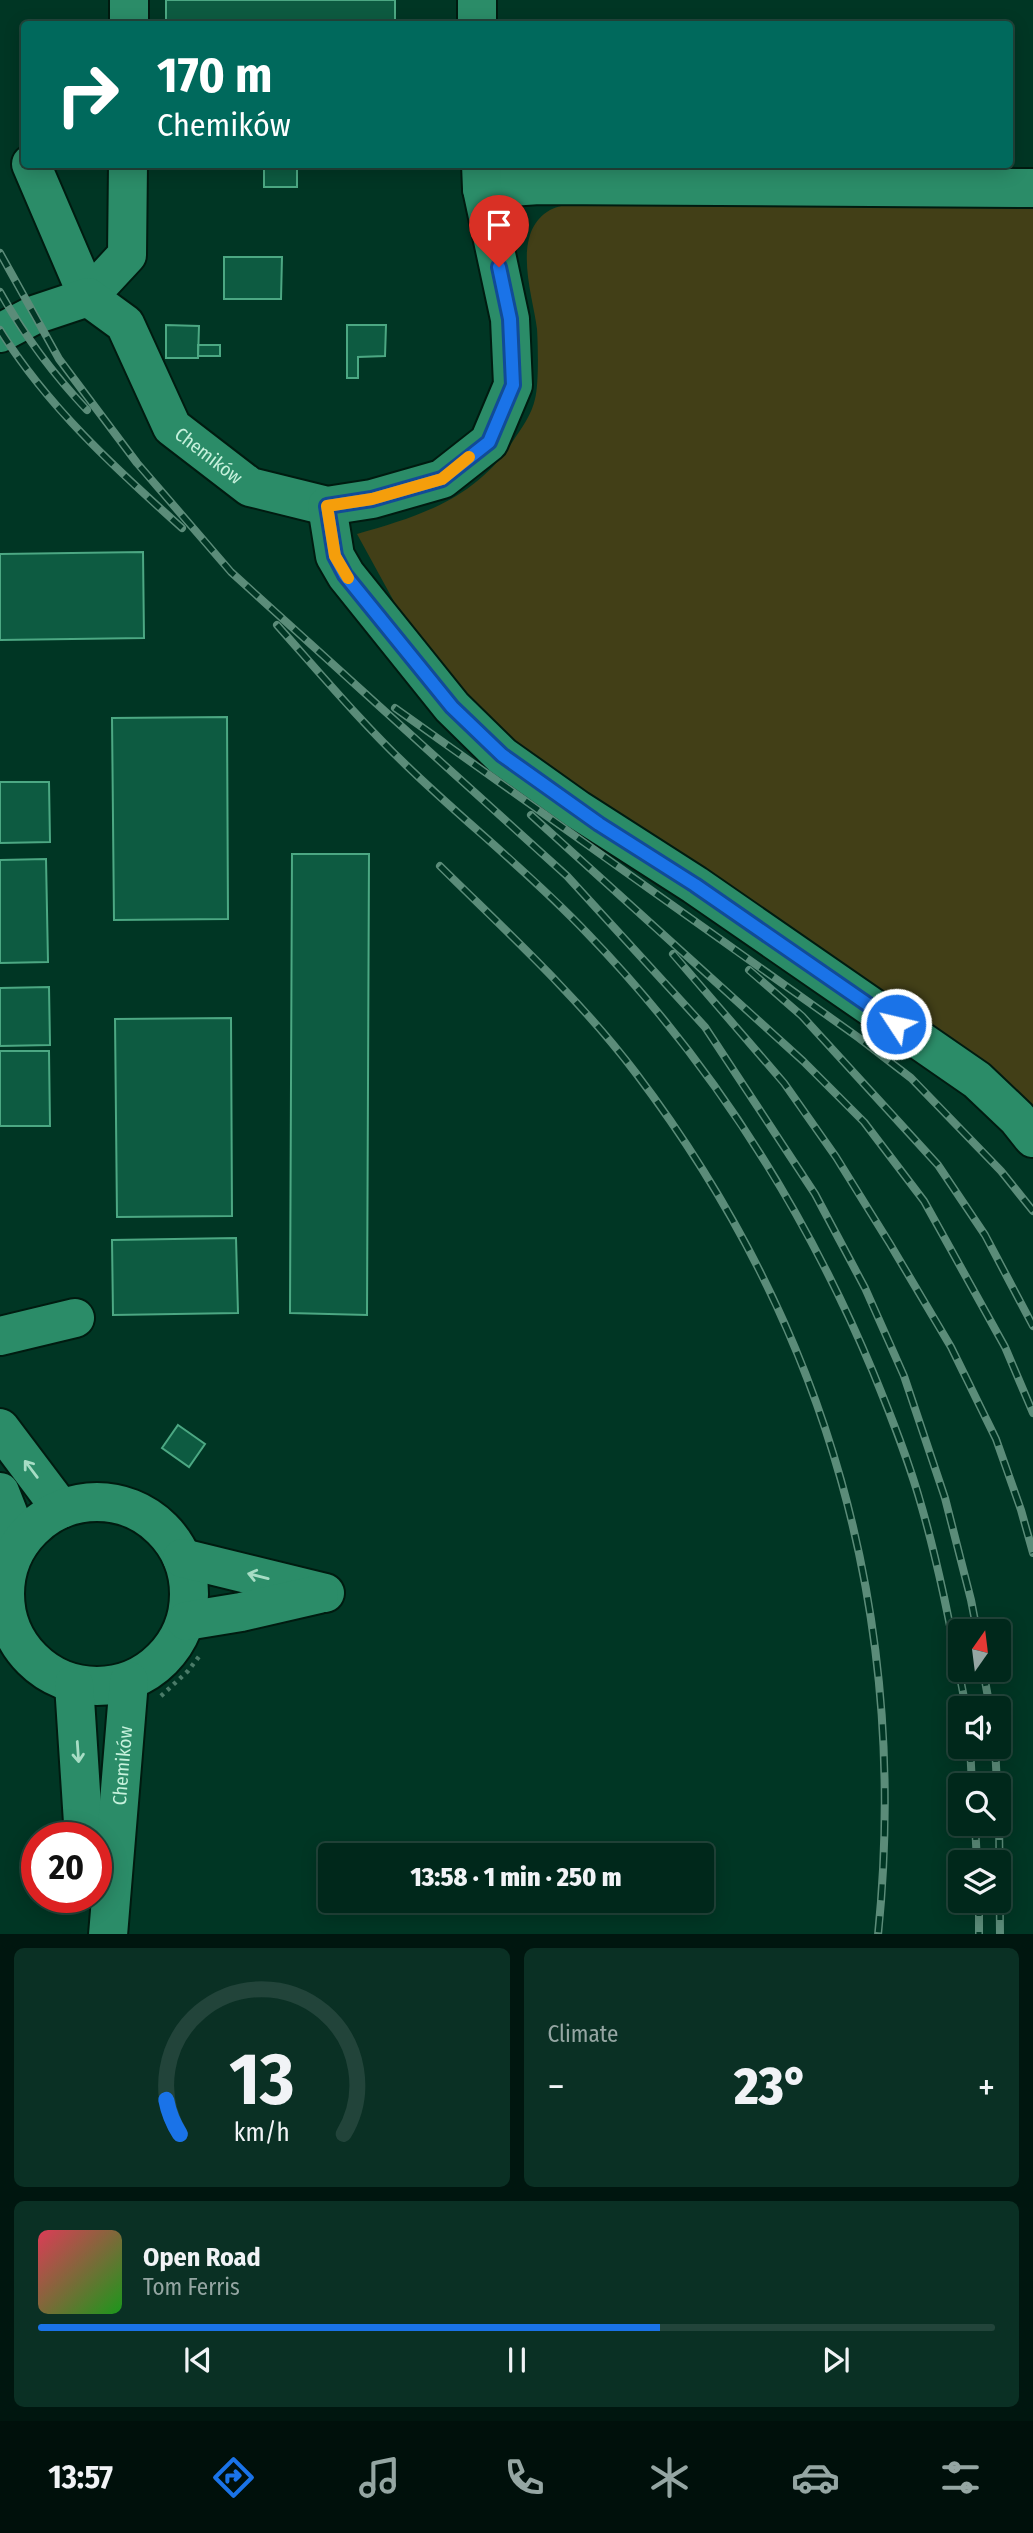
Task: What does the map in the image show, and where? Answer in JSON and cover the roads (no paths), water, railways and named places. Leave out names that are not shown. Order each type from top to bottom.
[{"type":"lane","points":[[129,0],[129,21]]},
{"type":"lane","points":[[477,0],[477,21]]},
{"type":"lane","points":[[33,168],[88,297]]},
{"type":"lane","points":[[0,333],[34,314],[88,297],[127,254],[128,168]]},
{"type":"lane","points":[[482,177],[539,185],[1033,188]]},
{"type":"lane","name":"Chemików","points":[[88,297],[125,324],[172,427],[250,487],[327,506],[372,499],[442,479],[489,442],[513,385],[510,319],[482,177]]},
{"type":"lane","points":[[327,506],[335,556],[345,575],[452,707],[502,755],[578,810],[695,885],[978,1080],[1017,1118],[1033,1138]]},
{"type":"lane","points":[[0,1336],[75,1318]]},
{"type":"lane","points":[[0,1428],[61,1509]]},
{"type":"lane","points":[[0,1492],[20,1543]]},
{"type":"lane","points":[[89,1503],[118,1504],[144,1515],[166,1534],[182,1558],[188,1578],[186,1621],[173,1647],[153,1668],[129,1681],[101,1687],[74,1684],[47,1672],[25,1653],[10,1627],[4,1599],[8,1569],[20,1543],[38,1523],[61,1509],[89,1503]]},
{"type":"lane","points":[[182,1558],[325,1592],[241,1612],[186,1621]]},
{"type":"lane","name":"Chemików","points":[[106,1934],[129,1681]]},
{"type":"lane","points":[[74,1684],[83,1822]]},
{"type":"lane","points":[[100,1913],[106,1934]]},
{"type":"railway","points":[[0,253],[59,359],[137,463],[231,572],[567,876],[705,1027],[815,1194],[865,1288],[904,1376],[945,1498],[975,1619]]},
{"type":"railway","points":[[0,292],[40,354],[87,410]]},
{"type":"railway","points":[[0,330],[39,385],[83,435],[182,528]]},
{"type":"railway","points":[[277,625],[390,749],[586,932],[673,1031],[750,1138],[817,1252],[873,1372],[893,1422],[929,1533],[964,1696]]},
{"type":"railway","points":[[395,708],[859,1038],[911,1078],[1001,1171],[1033,1211]]},
{"type":"railway","points":[[531,815],[803,1061],[864,1122],[924,1201],[1005,1347],[1033,1413]]},
{"type":"railway","points":[[440,866],[566,991],[635,1072],[702,1169],[759,1269],[805,1373],[841,1480],[866,1590],[881,1702],[885,1817],[878,1934]]},
{"type":"railway","points":[[673,954],[784,1083],[836,1157],[890,1244],[951,1347],[996,1439],[1033,1553]]},
{"type":"railway","points":[[749,970],[802,1016],[938,1165],[985,1235],[1033,1326]]},
{"type":"railway","points":[[985,1682],[988,1696]]},
{"type":"railway","points":[[971,1759],[971,1773]]},
{"type":"railway","points":[[996,1759],[996,1773]]},
{"type":"railway","points":[[976,1836],[976,1850]]},
{"type":"railway","points":[[999,1836],[1000,1934]]},
{"type":"railway","points":[[979,1913],[979,1934]]}]
